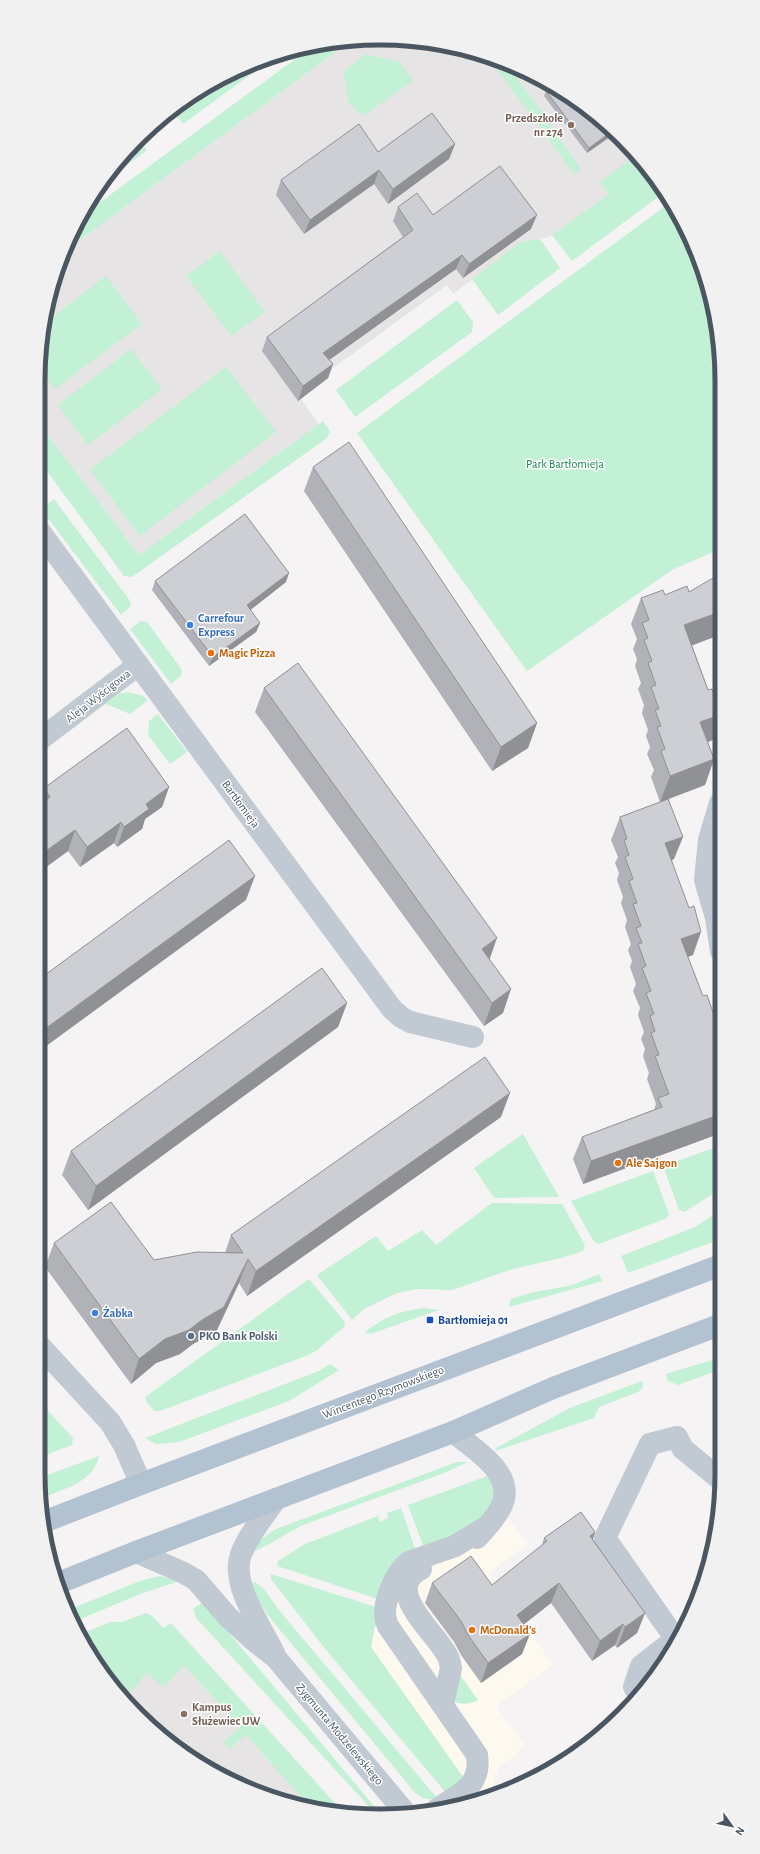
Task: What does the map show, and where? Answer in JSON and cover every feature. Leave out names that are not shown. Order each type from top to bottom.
[{"type":"main road","name":"Wincentego Rzymowskiego","points":[[48,1520],[715,1268]]},
{"type":"main road","points":[[63,1581],[453,1432],[553,1388],[715,1327]]},
{"type":"street","name":"Bartłomieja","points":[[45,539],[392,1009],[401,1017],[410,1022],[473,1037]]},
{"type":"street","name":"Aleja Wyścigowa","points":[[45,736],[138,665]]},
{"type":"street","points":[[715,820],[709,840],[705,880],[715,915]]},
{"type":"street","points":[[45,1352],[110,1422],[124,1445],[141,1484]]},
{"type":"street","points":[[443,1704],[450,1668],[449,1659],[408,1601],[406,1592],[408,1583],[411,1577],[420,1570],[462,1555],[471,1547],[501,1508],[504,1499],[503,1482],[496,1468],[453,1432]]},
{"type":"street","points":[[673,1637],[605,1538],[650,1444],[677,1437],[682,1449],[715,1475]]},
{"type":"street","name":"Zygmunta Modzelewskiego","points":[[276,1499],[245,1546],[239,1563],[239,1579],[243,1592],[276,1658]]},
{"type":"street","points":[[446,1803],[470,1786],[476,1777],[478,1767],[475,1751],[388,1626],[385,1618],[393,1582],[404,1566],[409,1562],[455,1546],[486,1527]]},
{"type":"street","name":"Zygmunta Modzelewskiego","points":[[136,1552],[182,1572],[196,1580],[228,1617],[276,1658],[402,1808]]},
{"type":"street","points":[[636,1690],[634,1687],[641,1666],[670,1643]]},
{"type":"shaded area","points":[[380,45],[424,48],[467,56],[508,71],[548,90],[584,114],[617,143],[642,171],[550,237],[521,242],[453,294],[447,285],[325,374],[328,378],[301,399],[319,424],[139,555],[45,431],[46,358],[51,315],[56,293],[75,244],[341,48]]},
{"type":"shaded area","points":[[509,1518],[528,1544],[488,1573],[553,1665],[496,1706],[524,1744],[516,1755],[499,1767],[491,1790],[474,1796],[364,1640],[390,1562]]},
{"type":"shaded area","name":"Kampus Służewiec UW","points":[[169,1647],[304,1801],[272,1791],[212,1764],[176,1740],[159,1726],[128,1695]]},
{"type":"green space","points":[[341,48],[75,244],[93,208],[302,54]]},
{"type":"green space","points":[[365,54],[400,62],[413,81],[363,116],[348,102],[344,72]]},
{"type":"green space","points":[[494,65],[513,73],[548,119],[551,127],[579,166],[579,170],[575,175]]},
{"type":"green space","points":[[259,68],[183,124],[176,114],[213,90]]},
{"type":"green space","points":[[142,144],[147,150],[122,169],[121,168]]},
{"type":"green space","points":[[632,159],[660,196],[572,261],[552,235],[609,194],[600,182]]},
{"type":"green space","name":"Park Bartłomieja","points":[[666,206],[680,232],[697,272],[704,293],[712,336],[715,380],[715,551],[672,570],[527,671],[357,433]]},
{"type":"green space","points":[[540,239],[560,268],[498,315],[472,279],[521,242]]},
{"type":"green space","points":[[220,251],[265,312],[231,336],[186,276]]},
{"type":"green space","points":[[106,276],[142,324],[55,389],[45,376],[51,318]]},
{"type":"green space","points":[[457,300],[473,322],[472,332],[355,417],[336,390]]},
{"type":"green space","points":[[131,349],[162,389],[88,445],[58,405]]},
{"type":"green space","points":[[226,367],[276,432],[140,536],[90,470]]},
{"type":"green space","points":[[323,421],[330,431],[327,438],[132,577],[124,576],[45,469],[45,431],[139,555]]},
{"type":"green space","points":[[54,499],[131,602],[130,607],[121,615],[45,514],[45,506]]},
{"type":"green space","points":[[141,621],[147,622],[182,670],[181,676],[171,684],[130,629]]},
{"type":"green space","points":[[127,692],[141,695],[148,700],[130,714],[106,704],[118,694]]},
{"type":"green space","points":[[158,714],[187,752],[170,764],[148,735],[149,721]]},
{"type":"green space","points":[[523,1134],[559,1197],[494,1198],[474,1168]]},
{"type":"green space","points":[[715,1147],[715,1193],[684,1212],[679,1210],[663,1166]]},
{"type":"green space","points":[[653,1171],[669,1214],[667,1218],[599,1244],[594,1242],[571,1201]]},
{"type":"green space","points":[[492,1203],[562,1204],[585,1245],[583,1251],[561,1258],[513,1269],[452,1290],[418,1289],[397,1293],[364,1309],[352,1320],[317,1275],[376,1236],[388,1251],[422,1230],[436,1245]]},
{"type":"green space","points":[[715,1214],[715,1241],[628,1273],[621,1256],[695,1227]]},
{"type":"green space","points":[[599,1274],[602,1281],[509,1307],[511,1299],[530,1293],[572,1285]]},
{"type":"green space","points":[[309,1279],[345,1322],[344,1327],[316,1351],[160,1411],[154,1411],[145,1397]]},
{"type":"green space","points":[[425,1308],[439,1310],[370,1334],[365,1332],[386,1318],[409,1310]]},
{"type":"green space","points":[[715,1359],[715,1372],[678,1385],[668,1381],[666,1374]]},
{"type":"green space","points":[[330,1364],[339,1370],[289,1401],[179,1442],[156,1444],[145,1438],[319,1371]]},
{"type":"green space","points":[[642,1381],[643,1386],[640,1391],[599,1407],[594,1418],[495,1451],[496,1448],[570,1408]]},
{"type":"green space","points":[[45,1408],[73,1438],[72,1445],[45,1455]]},
{"type":"green space","points":[[99,1456],[91,1473],[84,1479],[46,1496],[45,1476]]},
{"type":"green space","points":[[457,1462],[468,1462],[444,1473],[306,1524],[252,1552],[261,1539],[276,1529]]},
{"type":"green space","points":[[490,1475],[494,1490],[493,1500],[487,1510],[479,1519],[456,1535],[425,1551],[408,1505]]},
{"type":"green space","points":[[401,1508],[417,1554],[381,1600],[277,1566],[278,1561],[305,1544],[378,1516],[380,1522],[388,1518],[387,1513]]},
{"type":"green space","points":[[271,1574],[379,1608],[381,1628],[375,1626],[371,1647],[466,1781],[447,1794],[326,1650],[271,1579]]},
{"type":"green space","points":[[160,1576],[180,1581],[143,1593],[79,1620],[74,1608],[140,1581]]},
{"type":"green space","points":[[255,1582],[263,1588],[283,1615],[437,1798],[426,1799],[421,1797],[410,1787],[270,1618],[254,1595],[249,1584]]},
{"type":"green space","points":[[203,1602],[376,1809],[371,1809],[197,1619],[193,1609]]},
{"type":"green space","points":[[146,1613],[152,1616],[163,1628],[171,1623],[338,1806],[304,1801],[246,1735],[229,1749],[223,1742],[240,1728],[185,1666],[163,1687],[147,1673],[128,1695],[101,1660],[85,1632],[110,1622],[122,1622]]},
{"type":"green space","points":[[458,1672],[478,1700],[466,1704],[453,1702]]},
{"type":"building","points":[[548,90],[566,101],[608,134],[589,148],[546,91]]},
{"type":"building","points":[[432,113],[455,144],[393,189],[379,170],[310,220],[281,180],[359,124],[378,152]]},
{"type":"building","points":[[500,166],[537,215],[469,264],[462,255],[323,353],[333,364],[303,386],[267,337],[413,230],[398,207],[417,193],[433,215]]},
{"type":"building","points":[[349,442],[537,723],[501,747],[313,467]]},
{"type":"building","points":[[245,514],[289,573],[247,605],[260,623],[213,657],[155,581]]},
{"type":"building","points":[[713,578],[715,582],[715,614],[684,625],[708,690],[712,689],[715,696],[715,717],[700,722],[714,759],[670,776],[661,751],[665,749],[657,727],[661,726],[655,710],[659,709],[651,687],[656,685],[648,663],[652,661],[644,640],[648,638],[642,623],[649,620],[641,598],[663,590],[665,595],[687,586],[689,592]]},
{"type":"building","points":[[298,663],[497,938],[482,949],[511,989],[492,1003],[264,688]]},
{"type":"building","points":[[127,728],[169,787],[146,804],[149,809],[124,827],[121,822],[87,847],[75,830],[45,852],[45,801],[50,797],[45,787]]},
{"type":"building","points":[[668,799],[683,837],[665,843],[689,908],[694,906],[701,932],[681,939],[703,996],[707,995],[715,1018],[715,1116],[591,1161],[582,1137],[662,1107],[658,1098],[669,1094],[655,1056],[659,1055],[651,1033],[655,1031],[650,1016],[654,1014],[646,993],[651,991],[642,968],[646,966],[638,944],[642,943],[636,928],[641,926],[633,904],[637,903],[629,881],[633,879],[625,857],[629,855],[624,840],[627,839],[620,817]]},
{"type":"building","points":[[229,840],[255,876],[45,1029],[45,975]]},
{"type":"building","points":[[322,968],[347,1003],[96,1186],[71,1151]]},
{"type":"building","points":[[485,1057],[510,1093],[256,1271],[248,1259],[224,1307],[202,1320],[189,1330],[165,1339],[139,1359],[54,1243],[111,1202],[154,1260],[197,1252],[243,1253],[231,1235]]},
{"type":"building","points":[[581,1512],[595,1532],[590,1536],[645,1613],[625,1627],[623,1624],[600,1641],[559,1583],[517,1615],[530,1634],[488,1663],[468,1635],[461,1621],[432,1583],[471,1556],[492,1585],[547,1541],[544,1538]]},
{"type":"place","name":"Przedszkole nr 274","points":[[571,125]]},
{"type":"place","name":"Carrefour Express","points":[[190,625]]},
{"type":"place","name":"Magic Pizza","points":[[211,653]]},
{"type":"place","name":"Ale Sajgon","points":[[618,1163]]},
{"type":"place","name":"Żabka","points":[[95,1313]]},
{"type":"place","name":"Bartłomieja 01","points":[[430,1320]]},
{"type":"place","name":"PKO Bank Polski","points":[[191,1336]]},
{"type":"place","name":"McDonald's","points":[[472,1630]]},
{"type":"place","name":"Kampus Służewiec UW","points":[[184,1714]]}]
